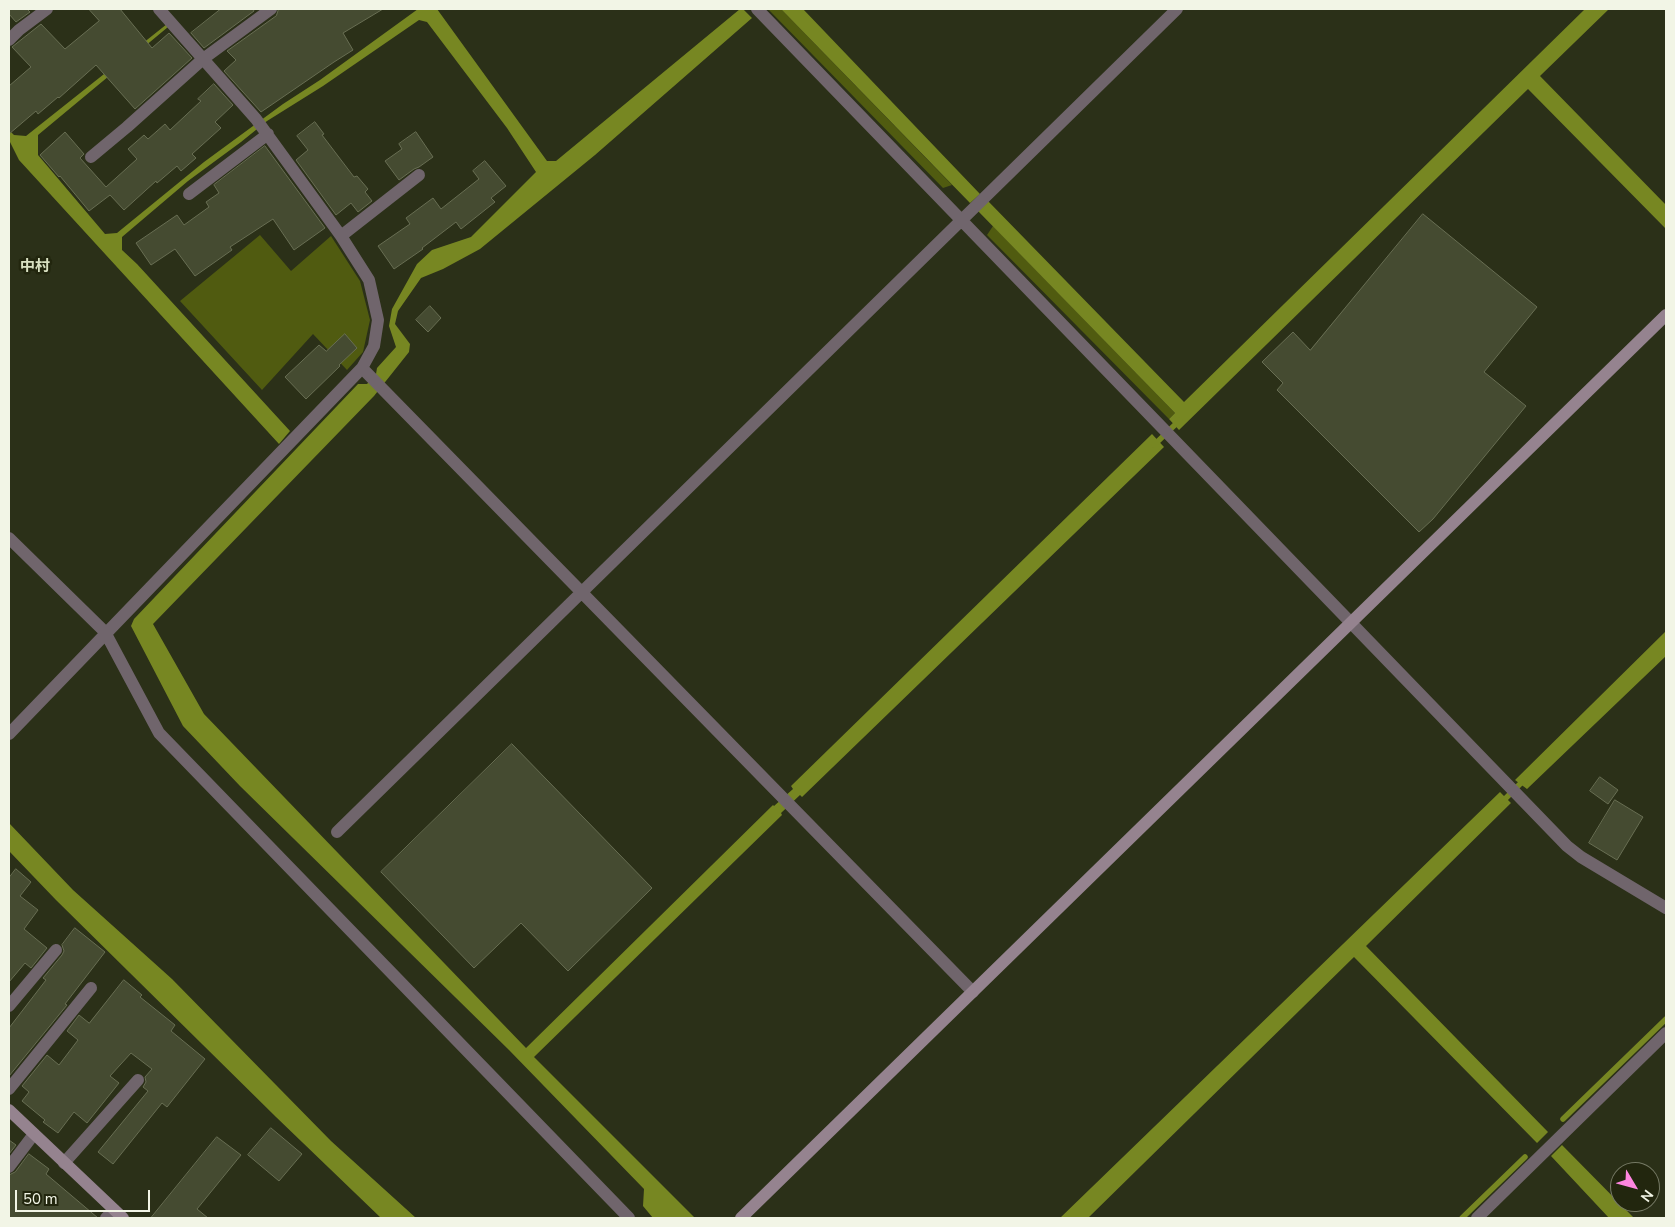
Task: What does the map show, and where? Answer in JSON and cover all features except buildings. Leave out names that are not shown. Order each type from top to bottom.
[{"type":"street","points":[[9,40],[47,9]]},
{"type":"street","points":[[9,734],[105,632],[366,372],[374,346],[378,320],[369,280],[341,236],[262,127],[159,9]]},
{"type":"street","points":[[91,157],[204,59],[271,9]]},
{"type":"street","points":[[757,9],[1567,846],[1581,857],[1666,908]]},
{"type":"street","points":[[337,832],[1177,9]]},
{"type":"street","points":[[189,194],[262,127]]},
{"type":"street","points":[[341,236],[419,176]]},
{"type":"street","points":[[741,1218],[1666,315]]},
{"type":"street","points":[[366,372],[973,992]]},
{"type":"street","points":[[9,538],[105,632],[160,733],[629,1218]]},
{"type":"street","points":[[9,1006],[56,950]]},
{"type":"street","points":[[9,1089],[91,988]]},
{"type":"street","points":[[1476,1218],[1666,1033]]},
{"type":"street","points":[[64,1163],[138,1080]]},
{"type":"street","points":[[9,1110],[64,1163],[114,1216]]},
{"type":"street","points":[[9,1167],[34,1134]]},
{"type":"shaded area","points":[[418,9],[437,9],[547,161],[556,161],[740,9],[743,9],[752,18],[595,155],[480,249],[443,269],[421,278],[398,311],[395,324],[410,344],[409,352],[374,396],[153,624],[204,714],[526,1048],[773,805],[793,789],[791,786],[1152,434],[1164,447],[802,797],[800,795],[781,813],[782,815],[534,1057],[695,1218],[653,1218],[643,1206],[644,1189],[509,1050],[240,786],[183,726],[131,626],[134,619],[358,384],[367,384],[376,374],[377,368],[396,347],[389,326],[392,309],[417,264],[432,250],[471,237],[536,172],[507,128],[427,22],[419,20],[323,86],[267,121],[188,181],[122,237],[122,250],[290,431],[279,444],[19,160],[9,140],[9,130],[14,135],[26,136],[167,24],[168,27],[38,135],[38,155],[105,234],[117,233],[204,162]]},
{"type":"shaded area","points":[[768,9],[781,9],[952,185],[943,188]]},
{"type":"shaded area","points":[[781,9],[803,9],[980,194],[970,203]]},
{"type":"shaded area","points":[[1585,9],[1609,9],[1540,76],[1666,205],[1666,229],[1528,89],[1179,430],[1169,419],[1175,413],[978,211],[988,201],[1184,402]]},
{"type":"shaded area","points":[[993,226],[1175,413],[1169,419],[987,235]]},
{"type":"shaded area","points":[[260,235],[291,271],[331,236],[360,281],[370,320],[363,352],[347,370],[313,334],[262,390],[180,301]]},
{"type":"shaded area","points":[[1666,631],[1666,656],[1527,789],[1515,780]]},
{"type":"shaded area","points":[[1500,792],[1511,803],[1366,946],[1548,1132],[1537,1143],[1354,957],[1088,1218],[1060,1218]]},
{"type":"shaded area","points":[[9,823],[73,890],[172,979],[331,1141],[416,1218],[381,1218],[276,1117],[56,900],[9,851]]},
{"type":"shaded area","points":[[1562,1145],[1610,1194],[1610,1212],[1628,1212],[1634,1218],[1609,1218],[1551,1156]]},
{"type":"waterway","points":[[1154,445],[1180,420]]},
{"type":"waterway","points":[[1502,802],[1525,779]]},
{"type":"waterway","points":[[1563,1119],[1666,1019]]},
{"type":"waterway","points":[[1462,1218],[1525,1157]]},
{"type":"district","name":"中村","points":[[35,267]]}]
